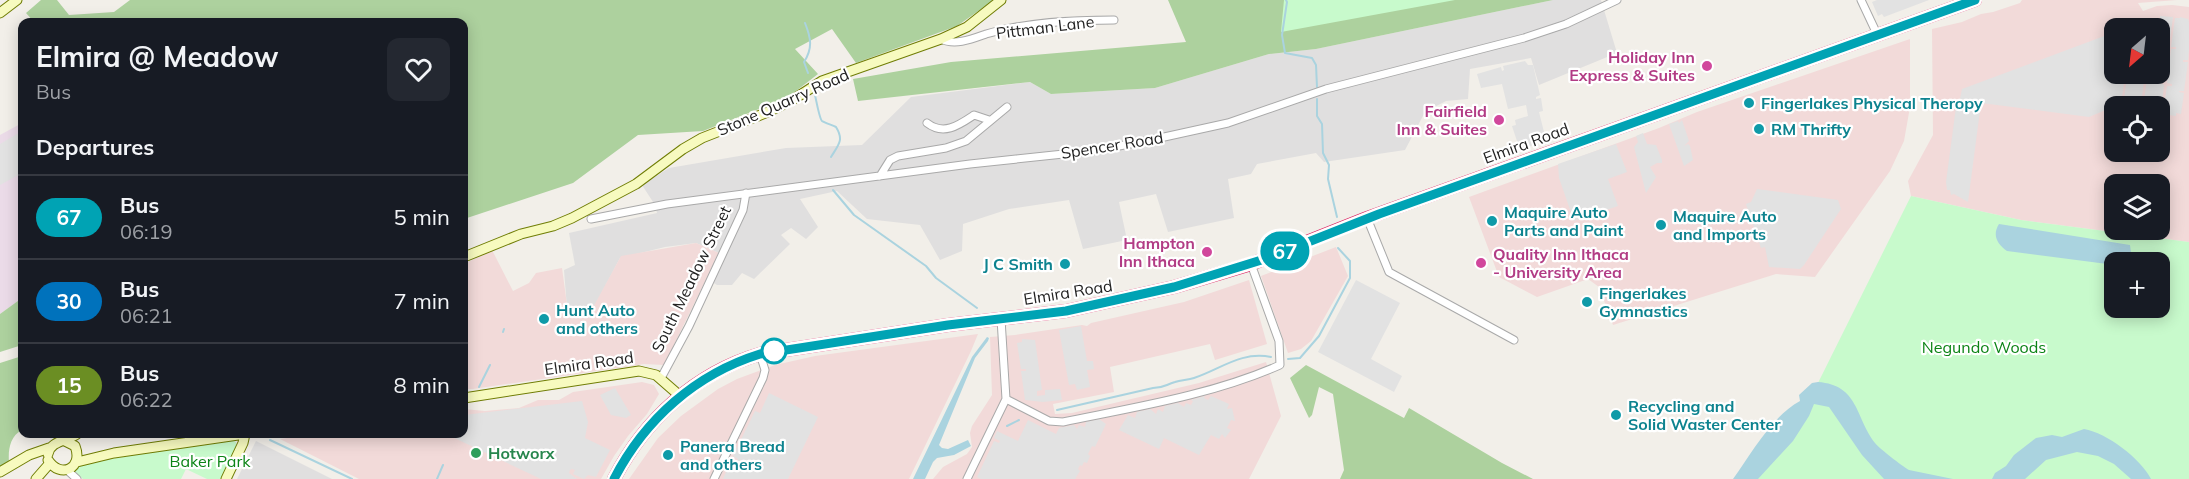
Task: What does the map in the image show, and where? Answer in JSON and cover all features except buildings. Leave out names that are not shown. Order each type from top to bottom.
[{"type":"highway","name":"Elmira Road","points":[[680,396],[714,372],[741,359],[760,354],[1066,311],[1145,295],[1251,264],[1367,219],[1975,0]]},
{"type":"highway","points":[[614,479],[638,439],[680,396]]},
{"type":"street","name":"Stone Quarry Road","points":[[468,255],[521,234],[553,226],[572,218],[636,184],[683,149],[702,138],[768,112],[822,81],[941,39],[967,27],[1001,0]]},
{"type":"street","name":"Spencer Road","points":[[591,219],[667,204],[747,193],[1105,149],[1203,129],[1255,115],[1326,90],[1534,35],[1566,24],[1617,0]]},
{"type":"street","points":[[1861,0],[1877,34]]},
{"type":"street","points":[[0,13],[12,1]]},
{"type":"street","name":"Pittman Lane","points":[[941,39],[957,42],[1007,28],[1114,20]]},
{"type":"street","points":[[880,176],[890,160],[898,156],[957,145],[980,131],[989,120],[1007,106]]},
{"type":"street","points":[[927,123],[933,127],[950,129],[974,115],[989,120]]},
{"type":"street","name":"South Meadow Street","points":[[661,378],[743,210],[747,193]]},
{"type":"street","points":[[1367,219],[1389,272],[1514,340]]},
{"type":"street","points":[[1006,399],[1050,421],[1064,422],[1192,395],[1232,384],[1280,365],[1279,341],[1251,264]]},
{"type":"street","points":[[967,479],[1006,399],[1001,319]]},
{"type":"street","points":[[714,479],[763,378],[765,370],[760,354]]},
{"type":"street","name":"Elmira Road","points":[[468,397],[639,371],[661,378]]},
{"type":"street","points":[[661,378],[680,396]]},
{"type":"street","points":[[0,472],[58,442],[71,438]]},
{"type":"street","points":[[77,462],[76,449],[83,438]]},
{"type":"street","points":[[67,470],[77,462],[114,453],[217,438]]},
{"type":"street","points":[[226,479],[244,438]]},
{"type":"street","points":[[66,441],[76,449],[114,453]]},
{"type":"street","points":[[44,479],[51,464],[49,448]]},
{"type":"street","points":[[23,460],[51,464],[67,470],[77,479]]},
{"type":"street","points":[[36,479],[51,464]]},
{"type":"shaded area","points":[[1553,0],[1601,0],[1617,53],[1539,85],[1531,58],[1470,69],[1468,99],[1446,101],[1425,112],[1405,150],[1324,162],[1316,153],[1257,164],[1251,174],[1228,179],[1234,218],[1168,232],[1156,194],[1119,202],[1127,240],[1083,249],[1069,200],[1009,209],[963,224],[962,251],[940,260],[920,225],[867,219],[837,191],[800,199],[818,227],[806,239],[791,228],[781,235],[790,244],[754,279],[742,273],[732,285],[717,285],[707,279],[719,253],[696,243],[665,247],[620,258],[592,311],[588,313],[570,312],[567,308],[564,270],[575,265],[569,233],[657,213],[655,205],[642,185],[669,168],[786,148],[862,145],[911,97],[1030,82],[1051,94],[1155,88],[1269,54],[1316,49]]},
{"type":"shaded area","points":[[1877,0],[1929,0],[1884,17],[1882,14],[1878,16],[1872,2]]},
{"type":"shaded area","points":[[2022,0],[2177,0],[2138,3],[2143,11],[2157,6],[2189,7],[2189,242],[2170,240],[2170,174],[2104,174],[2104,231],[2021,220],[1911,196],[1908,181],[1933,135],[1932,29],[2020,3]]},
{"type":"shaded area","points":[[2160,16],[2173,17],[2170,39],[2170,18],[2160,18]]},
{"type":"shaded area","points":[[2175,18],[2188,19],[2189,22],[2189,50],[2188,60],[2183,60],[2183,62],[2188,62],[2184,91],[2179,91],[2184,93],[2181,114],[2176,113],[2176,116],[2170,115],[2170,96],[2165,96],[2167,86],[2172,86],[2170,84],[2170,58],[2171,49],[2176,49],[2176,47],[2171,47]]},
{"type":"shaded area","points":[[2104,36],[2104,84],[2124,84],[2122,96],[2104,96],[2104,111],[2089,117],[1981,103],[1968,202],[1954,194],[1951,195],[1950,190],[1947,190],[1946,182],[1956,107],[1962,108],[1964,101],[1960,99],[1962,89]]},
{"type":"shaded area","points":[[1910,39],[1910,107],[1904,141],[1890,171],[1815,277],[1776,274],[1613,325],[1599,287],[1588,279],[1537,297],[1499,277],[1469,197],[1697,112]]},
{"type":"shaded area","points":[[1525,61],[1528,65],[1533,65],[1540,95],[1536,99],[1541,98],[1543,111],[1539,112],[1546,140],[1520,150],[1512,126],[1516,125],[1515,120],[1528,116],[1526,105],[1508,109],[1502,84],[1481,88],[1477,74],[1501,67],[1502,71],[1503,66]]},
{"type":"shaded area","points":[[2126,84],[2144,84],[2142,96],[2124,96]]},
{"type":"shaded area","points":[[2146,84],[2164,85],[2163,96],[2145,96]]},
{"type":"shaded area","points":[[1682,120],[1689,141],[1684,146],[1688,144],[1690,146],[1693,160],[1684,166],[1669,124],[1678,121],[1679,123]]},
{"type":"shaded area","points":[[18,125],[18,301],[0,314],[0,135]]},
{"type":"shaded area","points":[[18,133],[18,175],[0,185],[0,144]]},
{"type":"shaded area","points":[[1643,133],[1647,144],[1656,145],[1662,160],[1662,163],[1650,167],[1656,177],[1646,193],[1634,147],[1638,142],[1636,136]]},
{"type":"shaded area","points":[[1616,144],[1627,172],[1608,179],[1618,206],[1574,221],[1559,178],[1558,164]]},
{"type":"shaded area","points":[[1757,189],[1838,200],[1841,209],[1800,269],[1769,267],[1765,247],[1761,248],[1746,204],[1751,202]]},
{"type":"shaded area","points":[[696,243],[719,253],[664,365],[644,364],[468,389],[468,262],[492,250],[513,291],[529,283],[536,273],[562,268],[568,312],[590,313],[621,256]]},
{"type":"shaded area","points":[[1336,247],[1348,276],[1311,341],[1301,349],[1288,353],[1261,276]]},
{"type":"shaded area","points":[[1249,280],[1267,344],[1215,360],[1210,344],[1110,367],[1114,392],[1053,404],[1055,414],[1072,413],[1199,383],[1266,362],[1281,416],[1249,479],[933,479],[943,467],[967,454],[972,447],[970,433],[972,426],[992,395],[990,337],[1087,326],[1091,323],[1184,302]]},
{"type":"shaded area","points":[[1356,280],[1400,303],[1371,359],[1402,376],[1394,392],[1318,352]]},
{"type":"shaded area","points":[[1081,326],[1087,361],[1093,361],[1094,369],[1087,370],[1090,387],[1077,390],[1075,384],[1069,385],[1059,330]]},
{"type":"shaded area","points":[[978,334],[909,479],[629,479],[658,438],[681,416],[718,389],[737,379],[775,365],[815,356]]},
{"type":"shaded area","points":[[1022,339],[1035,340],[1042,390],[1037,391],[1037,396],[1045,395],[1045,390],[1060,389],[1062,400],[1043,402],[1025,400],[1021,371],[1026,371],[1026,369],[1021,369],[1017,343],[1022,342]]},
{"type":"shaded area","points":[[642,382],[654,385],[659,394],[647,414],[614,456],[601,479],[359,479],[280,439],[468,438],[468,409],[485,411],[519,408],[538,400],[559,400],[573,392]]},
{"type":"shaded area","points":[[615,388],[631,415],[626,418],[611,415],[600,395]]},
{"type":"shaded area","points":[[769,393],[818,417],[788,479],[723,479],[728,467],[733,469],[738,459],[733,456],[755,411],[760,413]]},
{"type":"shaded area","points":[[1205,396],[1204,398],[1208,400],[1211,396],[1229,404],[1227,409],[1232,408],[1235,421],[1231,420],[1227,428],[1231,430],[1225,438],[1222,434],[1219,439],[1211,435],[1199,455],[1164,438],[1159,449],[1119,430],[1128,415],[1135,418],[1137,412],[1150,409],[1156,414],[1158,409],[1163,412],[1165,406],[1178,403],[1184,407],[1186,403],[1191,405],[1193,401],[1191,400]]},
{"type":"shaded area","points":[[582,401],[588,422],[585,438],[610,450],[596,477],[588,475],[584,479],[573,474],[575,470],[572,469],[569,473],[577,479],[541,479],[454,438],[468,438],[468,415]]},
{"type":"shaded area","points":[[1099,419],[1106,424],[1095,447],[1092,446],[1088,454],[1090,456],[1087,463],[1080,465],[1078,469],[1080,471],[1075,479],[981,479],[977,477],[994,441],[999,443],[1000,441],[994,438],[997,431],[1018,441],[1028,420],[1056,434],[1059,428],[1074,425],[1077,429],[1079,425],[1085,427],[1086,422]]},
{"type":"shaded area","points":[[256,441],[332,479],[237,479]]},
{"type":"green space","points":[[41,0],[57,0],[69,15],[114,12],[130,0],[994,0],[957,26],[856,63],[832,29],[795,49],[818,74],[787,98],[703,131],[638,135],[573,183],[468,218],[468,18],[30,18],[26,13]]},
{"type":"green space","points":[[1168,0],[1553,0],[1316,49],[1269,54],[1155,88],[1051,94],[1030,82],[858,101],[853,79],[951,62],[1186,42]]},
{"type":"green space","points":[[1284,0],[1455,0],[1281,32]]},
{"type":"green space","name":"Negundo Woods","points":[[1911,196],[2021,220],[2104,231],[2104,240],[2170,240],[2189,242],[2189,479],[1746,479],[1814,391]]},
{"type":"green space","points":[[18,301],[18,346],[0,352],[0,314]]},
{"type":"green space","points":[[18,357],[18,433],[11,444],[9,462],[0,467],[0,363]]},
{"type":"green space","points":[[1306,365],[1404,418],[1409,408],[1533,479],[1340,479],[1344,470],[1333,394],[1319,387],[1312,415],[1309,418],[1290,378]]},
{"type":"green space","name":"Baker Park","points":[[231,440],[236,442],[237,447],[221,479],[207,479],[186,469],[181,479],[83,479],[72,471],[83,463]]},
{"type":"water","points":[[1999,224],[2130,245],[2131,252],[2104,252],[2104,264],[2007,251],[1997,239]]},
{"type":"water","points":[[987,337],[988,341],[975,358],[939,445],[948,449],[968,440],[971,446],[954,455],[937,458],[925,479],[913,479],[972,357]]},
{"type":"water","points":[[1812,383],[1831,384],[1849,396],[1875,443],[1901,465],[1909,470],[1953,479],[1884,479],[1862,455],[1829,407],[1814,404],[1793,441],[1758,479],[1733,479],[1771,426],[1800,401],[1799,395]]},
{"type":"water","points":[[2084,429],[2103,436],[2122,448],[2139,463],[2151,479],[2131,479],[2114,464],[2098,456],[2077,452],[2046,460],[2025,479],[1992,479],[1995,473],[2006,466],[2014,455],[2036,438],[2052,435],[2062,437]]},
{"type":"waterway","points":[[1286,0],[1282,35],[1285,53],[1312,58],[1316,65],[1317,87]]},
{"type":"waterway","points":[[805,23],[810,43],[804,62],[808,73]]},
{"type":"waterway","points":[[814,91],[821,119],[836,127],[840,135],[838,145],[831,157]]},
{"type":"waterway","points":[[1317,99],[1317,116],[1322,124],[1323,153],[1329,165],[1328,179],[1337,217]]},
{"type":"waterway","points":[[833,190],[854,215],[926,266],[936,278],[977,308]]},
{"type":"waterway","points":[[1288,359],[1300,358],[1319,336],[1350,278],[1350,261],[1338,248]]},
{"type":"waterway","points":[[1057,410],[1192,379],[1250,356],[1271,357]]},
{"type":"waterway","points":[[479,387],[490,365]]},
{"type":"waterway","points":[[1007,426],[1019,420]]},
{"type":"waterway","points":[[270,440],[352,479]]},
{"type":"waterway","points":[[437,479],[443,465]]},
{"type":"bus line","name":"67","points":[[614,479],[638,439],[670,406],[693,385],[741,359],[760,354],[948,325],[1066,311],[1174,287],[1268,258],[1379,214],[1975,0]]},
{"type":"place","name":"Holiday Inn Express & Suites","points":[[1707,66]]},
{"type":"place","name":"Fingerlakes Physical Theropy","points":[[1749,103]]},
{"type":"place","name":"Fairfield Inn & Suites","points":[[1499,120]]},
{"type":"place","name":"RM Thrifty","points":[[1759,129]]},
{"type":"place","name":"Maquire Auto Parts and Paint","points":[[1492,221]]},
{"type":"place","name":"Maquire Auto and Imports","points":[[1661,225]]},
{"type":"place","name":"Hampton Inn Ithaca","points":[[1207,252]]},
{"type":"place","name":"Quality Inn Ithaca - University Area","points":[[1481,263]]},
{"type":"place","name":"J C Smith","points":[[1065,264]]},
{"type":"place","name":"Fingerlakes Gymnastics","points":[[1587,302]]},
{"type":"place","name":"Hunt Auto and others","points":[[544,319]]},
{"type":"place","name":"Recycling and Solid Waster Center","points":[[1616,415]]},
{"type":"place","name":"Hotworx","points":[[476,453]]},
{"type":"place","name":"Panera Bread and others","points":[[668,455]]}]
